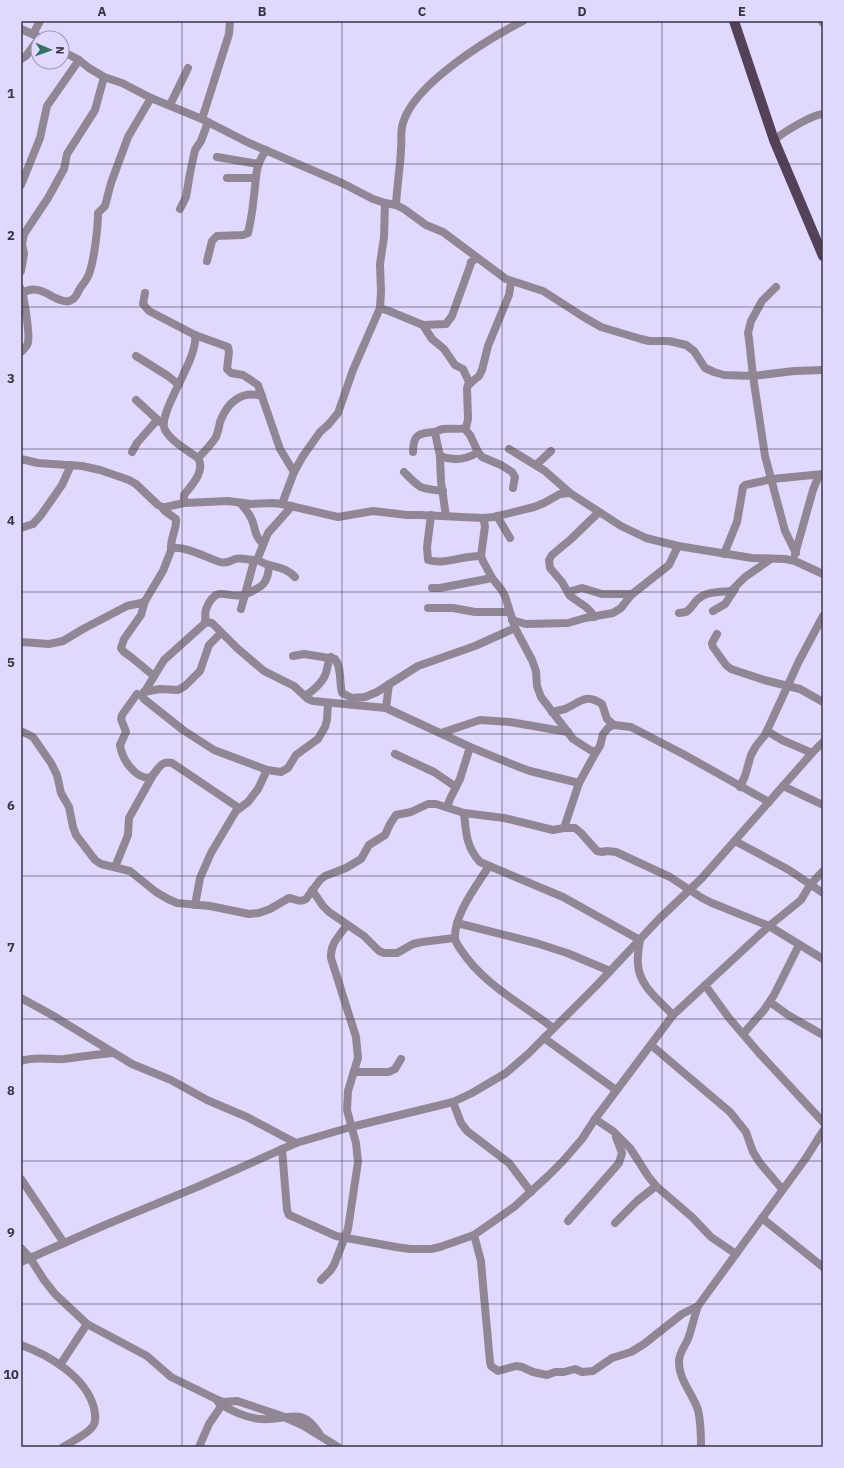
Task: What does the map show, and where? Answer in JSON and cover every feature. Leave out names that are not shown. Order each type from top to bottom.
[{"type":"main road","points":[[734,21],[774,140],[823,256]]},
{"type":"street","points":[[180,209],[186,197],[195,150],[201,141],[205,120],[229,34],[230,21]]},
{"type":"street","points":[[396,205],[401,150],[401,131],[409,108],[416,99],[435,81],[472,51],[523,21]]},
{"type":"street","points":[[21,29],[30,34]]},
{"type":"street","points":[[21,59],[26,56],[30,50]]},
{"type":"street","points":[[70,55],[104,77],[122,83],[151,98],[205,120],[266,150],[385,203],[396,205],[426,225],[443,232],[511,282],[543,291],[601,327],[640,339],[674,342],[686,345],[694,351],[705,368],[724,375],[753,376],[794,371],[823,370]]},
{"type":"street","points":[[21,185],[40,138],[47,106],[79,60]]},
{"type":"street","points":[[170,105],[188,68]]},
{"type":"street","points":[[21,271],[24,254],[22,244],[24,234],[48,198],[64,169],[67,154],[95,110],[104,77]]},
{"type":"street","points":[[21,352],[25,349],[28,342],[22,290],[32,289],[66,301],[73,299],[76,296],[91,268],[98,229],[98,214],[105,206],[111,182],[128,137],[151,98]]},
{"type":"street","points":[[774,140],[784,132],[813,116],[823,114]]},
{"type":"street","points":[[207,261],[212,241],[217,236],[243,235],[248,233],[258,164],[266,150]]},
{"type":"street","points":[[217,157],[258,164]]},
{"type":"street","points":[[227,178],[255,178]]},
{"type":"street","points":[[282,504],[294,472],[314,440],[338,413],[353,370],[380,308],[380,264],[384,237],[385,203]]},
{"type":"street","points":[[380,308],[423,325],[446,324],[449,322],[455,310],[470,266],[477,258]]},
{"type":"street","points":[[465,429],[468,419],[467,388],[479,376],[482,370],[488,346],[509,296],[511,282]]},
{"type":"street","points":[[776,287],[762,301],[751,321],[748,333],[765,456],[785,531],[795,557],[823,574]]},
{"type":"street","points":[[144,293],[144,304],[149,311],[195,335],[228,347],[229,352],[227,369],[231,373],[243,375],[258,385],[280,449],[294,472]]},
{"type":"street","points":[[423,325],[432,339],[444,349],[455,364],[464,369],[470,384]]},
{"type":"street","points":[[132,452],[137,443],[160,422],[164,416],[194,350],[196,341],[195,335]]},
{"type":"street","points":[[136,356],[168,376],[179,385]]},
{"type":"street","points":[[198,458],[209,447],[217,435],[221,420],[231,404],[242,396],[255,394],[262,396]]},
{"type":"street","points":[[136,400],[160,422],[171,438],[198,458],[200,464],[198,475],[184,495],[184,503]]},
{"type":"street","points":[[413,452],[413,443],[417,436],[423,433],[435,432],[440,429],[465,429]]},
{"type":"street","points":[[465,429],[473,439],[478,452],[482,457],[501,465],[512,472],[515,477],[513,488]]},
{"type":"street","points":[[435,432],[434,435],[440,456],[441,482],[446,516]]},
{"type":"street","points":[[509,449],[536,465],[570,493],[635,534],[660,542],[724,554],[771,559],[795,557]]},
{"type":"street","points":[[536,465],[551,450]]},
{"type":"street","points":[[440,456],[450,459],[461,459],[478,452]]},
{"type":"street","points":[[21,460],[93,468],[129,480],[136,484],[158,505],[176,519],[171,549],[163,571],[145,600],[141,615],[124,639],[121,648],[154,676]]},
{"type":"street","points":[[21,528],[33,524],[41,515],[62,485],[71,465]]},
{"type":"street","points":[[404,472],[416,485],[421,488],[443,491]]},
{"type":"street","points":[[724,554],[737,522],[743,487],[747,484],[772,479],[821,474]]},
{"type":"street","points":[[795,557],[814,486],[821,474]]},
{"type":"street","points":[[162,507],[184,503],[228,501],[240,503],[282,504],[338,517],[373,511],[407,515],[483,518],[544,504],[560,494],[570,493]]},
{"type":"street","points":[[240,503],[252,520],[256,535],[263,544]]},
{"type":"street","points":[[241,609],[256,560],[268,533],[292,506]]},
{"type":"street","points":[[594,617],[592,612],[574,599],[568,592],[550,568],[549,560],[552,555],[599,512]]},
{"type":"street","points":[[431,515],[427,547],[428,560],[444,561],[481,556]]},
{"type":"street","points":[[497,516],[510,538]]},
{"type":"street","points":[[483,518],[484,526],[481,556],[492,578],[501,588],[512,620],[532,660],[536,671],[537,686],[541,697],[577,742],[596,752]]},
{"type":"street","points":[[428,608],[453,608],[526,624],[568,623],[594,617],[617,611],[632,594],[670,565],[678,546]]},
{"type":"street","points":[[171,549],[176,547],[225,562],[230,562],[235,559],[256,560],[269,566],[286,569],[295,577]]},
{"type":"street","points":[[713,611],[725,604],[734,589],[746,577],[771,559]]},
{"type":"street","points":[[153,775],[150,778],[132,770],[120,747],[120,742],[126,732],[121,719],[122,715],[154,676],[164,660],[205,622],[206,609],[215,596],[222,593],[236,596],[246,595],[264,585],[268,575],[269,566]]},
{"type":"street","points":[[432,588],[440,588],[492,578]]},
{"type":"street","points":[[568,592],[573,589],[582,588],[602,594],[632,594]]},
{"type":"street","points":[[679,613],[686,612],[699,599],[706,595],[731,591],[734,589]]},
{"type":"street","points":[[22,640],[37,644],[49,644],[63,641],[127,606],[141,603],[145,600]]},
{"type":"street","points":[[740,787],[751,755],[767,731],[799,661],[823,616]]},
{"type":"street","points":[[293,656],[304,654],[335,658],[338,662],[342,694],[352,698],[365,697],[418,666],[475,646],[512,620]]},
{"type":"street","points":[[205,622],[212,623],[237,648],[264,671],[294,686],[313,701],[386,708],[470,747],[530,771],[579,783]]},
{"type":"street","points":[[141,693],[160,689],[178,690],[185,686],[200,672],[209,645],[221,633]]},
{"type":"street","points":[[717,634],[712,643],[713,647],[729,668],[764,680],[805,691],[823,702]]},
{"type":"street","points":[[305,696],[315,688],[325,676],[330,658]]},
{"type":"street","points":[[386,708],[389,684]]},
{"type":"street","points":[[141,693],[146,701],[200,742],[214,750],[267,770],[281,772],[288,768],[296,754],[318,739],[328,720],[328,703]]},
{"type":"street","points":[[552,712],[564,709],[584,699],[592,699],[602,704],[607,719],[614,725]]},
{"type":"street","points":[[441,733],[480,720],[521,723],[568,732]]},
{"type":"street","points":[[564,828],[579,783],[600,746],[604,731],[609,726],[614,725],[631,727],[645,734],[768,802]]},
{"type":"street","points":[[21,731],[33,737],[54,769],[61,793],[69,807],[72,827],[76,835],[95,860],[101,864],[130,871],[156,892],[177,903],[210,906],[249,914],[259,913],[278,905],[289,898],[297,901],[303,901],[325,876],[346,868],[361,859],[369,845],[385,835],[396,815],[411,812],[428,804],[436,804],[464,813],[504,818],[553,830],[564,828],[578,829],[597,851],[612,851],[635,860],[670,877],[712,903],[769,926],[823,959]]},
{"type":"street","points":[[767,731],[782,740],[812,753]]},
{"type":"street","points":[[21,1262],[105,1224],[197,1187],[296,1143],[351,1127],[452,1102],[472,1093],[506,1073],[544,1038],[659,919],[702,878],[768,802],[812,753],[823,743]]},
{"type":"street","points":[[447,807],[462,773],[470,747]]},
{"type":"street","points":[[395,754],[434,772],[456,787]]},
{"type":"street","points":[[115,867],[128,835],[129,818],[153,775],[162,764],[167,762],[172,763],[240,808]]},
{"type":"street","points":[[195,905],[203,868],[232,818],[240,808],[248,802],[258,789],[267,770]]},
{"type":"street","points":[[783,786],[823,805]]},
{"type":"street","points":[[464,813],[468,844],[472,854],[480,862],[563,897],[640,940]]},
{"type":"street","points":[[735,841],[789,870],[823,893]]},
{"type":"street","points":[[489,866],[469,897],[457,923],[454,938],[464,954],[483,977],[553,1028]]},
{"type":"street","points":[[282,1149],[286,1206],[289,1215],[323,1231],[345,1238],[396,1247],[424,1249],[440,1247],[474,1235],[496,1220],[531,1192],[574,1150],[616,1090],[673,1015],[769,926],[800,900],[810,885],[823,871]]},
{"type":"street","points":[[312,890],[323,906],[369,941],[379,951],[390,954],[403,951],[413,944],[454,938]]},
{"type":"street","points":[[457,923],[536,943],[567,953],[610,971]]},
{"type":"street","points":[[321,1280],[334,1265],[345,1238],[350,1221],[358,1162],[358,1152],[347,1110],[349,1085],[358,1058],[356,1037],[330,952],[332,946],[347,925]]},
{"type":"street","points":[[640,940],[638,964],[641,979],[673,1015]]},
{"type":"street","points":[[743,1034],[770,1002],[779,987],[799,945]]},
{"type":"street","points":[[705,985],[743,1034],[780,1077],[823,1122]]},
{"type":"street","points":[[21,998],[52,1015],[132,1064],[171,1080],[207,1100],[247,1117],[296,1143]]},
{"type":"street","points":[[770,1002],[788,1015],[823,1035]]},
{"type":"street","points":[[544,1038],[616,1090]]},
{"type":"street","points":[[651,1044],[733,1115],[746,1132],[753,1152],[760,1163],[782,1189]]},
{"type":"street","points":[[21,1061],[33,1058],[64,1059],[93,1054],[114,1053]]},
{"type":"street","points":[[354,1072],[389,1072],[395,1069],[401,1059]]},
{"type":"street","points":[[452,1102],[461,1123],[467,1131],[509,1163],[531,1192]]},
{"type":"street","points":[[595,1119],[613,1131],[630,1148],[656,1186],[692,1217],[711,1237],[736,1254]]},
{"type":"street","points":[[568,1221],[619,1163],[622,1157],[622,1149],[613,1131]]},
{"type":"street","points":[[701,1447],[698,1410],[683,1379],[678,1363],[680,1354],[688,1339],[698,1306],[806,1158],[823,1131]]},
{"type":"street","points":[[21,1179],[64,1243]]},
{"type":"street","points":[[615,1223],[637,1201],[656,1186]]},
{"type":"street","points":[[762,1218],[823,1267]]},
{"type":"street","points":[[474,1235],[481,1261],[490,1362],[491,1366],[498,1371],[516,1366],[543,1375],[575,1369],[582,1372],[593,1371],[612,1358],[631,1352],[644,1344],[682,1314],[698,1306]]},
{"type":"street","points":[[21,1248],[30,1258],[55,1294],[87,1324],[143,1354],[171,1377],[214,1399],[223,1402],[237,1401],[282,1416],[321,1435],[338,1447]]},
{"type":"street","points":[[60,1365],[87,1324]]},
{"type":"street","points":[[21,1345],[41,1353],[60,1365],[82,1385],[92,1402],[96,1414],[93,1427],[63,1447]]},
{"type":"street","points":[[214,1399],[222,1405],[251,1418],[266,1419],[282,1416]]},
{"type":"street","points":[[199,1447],[208,1424],[222,1405]]}]
